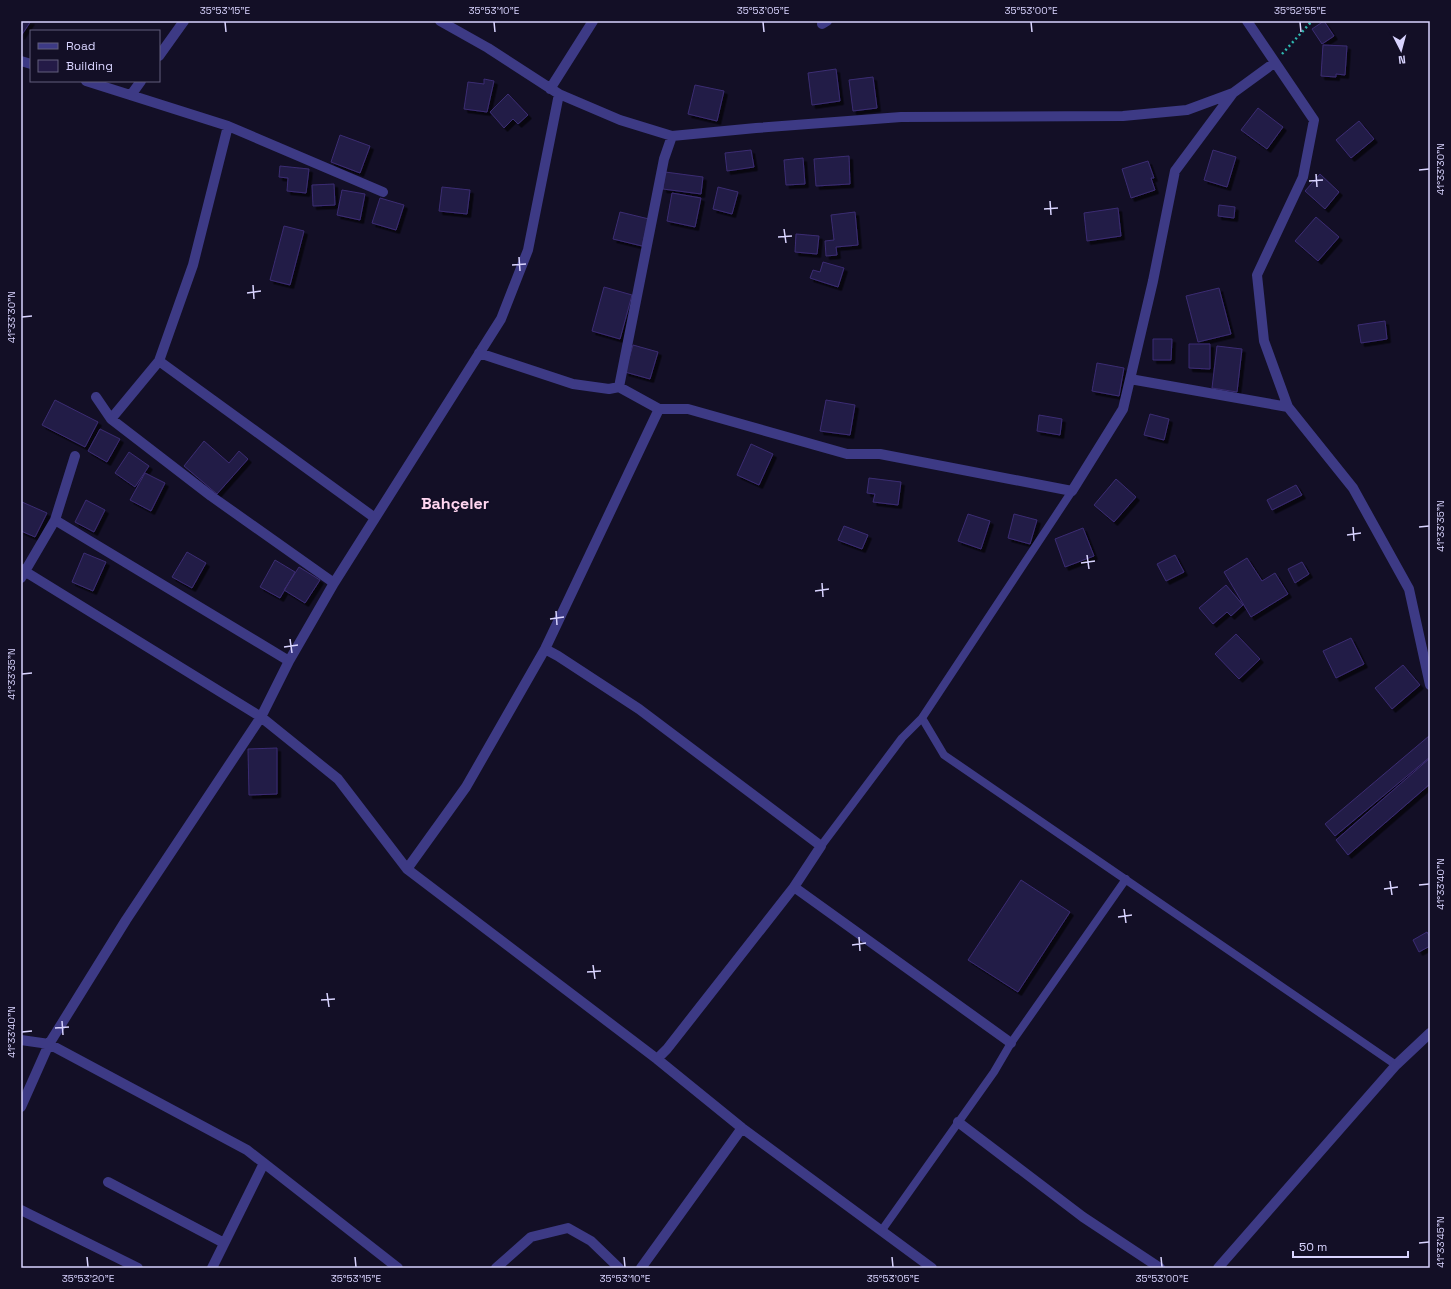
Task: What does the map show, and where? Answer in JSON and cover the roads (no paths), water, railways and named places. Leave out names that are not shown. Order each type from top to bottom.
[{"type":"street","points":[[160,55],[184,21]]},
{"type":"street","points":[[440,21],[488,48],[555,91],[620,120],[672,136],[756,128],[901,118],[1123,116],[1187,110],[1233,93],[1274,63]]},
{"type":"street","points":[[21,1107],[49,1044],[126,920],[261,718],[289,661],[334,583],[501,319],[528,250],[555,91],[593,21]]},
{"type":"street","points":[[1247,21],[1314,120],[1303,177],[1257,275],[1264,341],[1288,407],[1352,488],[1409,589],[1430,685]]},
{"type":"street","points":[[89,82],[228,126],[383,192]]},
{"type":"street","points":[[131,95],[140,82]]},
{"type":"street","points":[[479,353],[574,384],[609,389],[619,387],[659,409],[688,410],[847,454],[880,454],[1072,491],[1123,409],[1153,281],[1175,171],[1233,93]]},
{"type":"street","points":[[111,419],[159,361],[193,265],[228,126]]},
{"type":"street","points":[[619,387],[664,159],[672,136]]},
{"type":"street","points":[[159,361],[375,518]]},
{"type":"street","points":[[1130,379],[1288,407]]},
{"type":"street","points":[[96,397],[111,419],[211,496],[334,583]]},
{"type":"street","points":[[407,868],[466,787],[545,650],[659,409]]},
{"type":"street","points":[[75,456],[56,520],[22,573],[261,718],[338,779],[407,868],[657,1059],[742,1128],[932,1268]]},
{"type":"street","points":[[56,520],[289,661]]},
{"type":"street","points":[[545,650],[558,656],[639,709],[821,846],[794,887],[667,1049],[657,1059]]},
{"type":"street","points":[[794,887],[1011,1043]]},
{"type":"street","points":[[1218,1268],[1396,1065],[1430,1032]]},
{"type":"street","points":[[21,1040],[49,1044],[247,1150],[398,1268]]},
{"type":"street","points":[[958,1122],[1083,1217],[1160,1268]]},
{"type":"street","points":[[641,1268],[742,1128]]},
{"type":"street","points":[[212,1268],[264,1163]]},
{"type":"street","points":[[108,1182],[224,1243]]},
{"type":"street","points":[[21,1210],[138,1268]]},
{"type":"street","points":[[496,1268],[531,1237],[568,1228],[591,1241],[614,1266]]},
{"type":"lane","points":[[821,846],[902,738],[922,718],[1072,491]]},
{"type":"lane","points":[[922,718],[944,755],[1396,1065]]},
{"type":"lane","points":[[882,1230],[994,1072],[1011,1043],[1126,879]]},
{"type":"district","name":"Bahçeler","points":[[455,503]]}]
